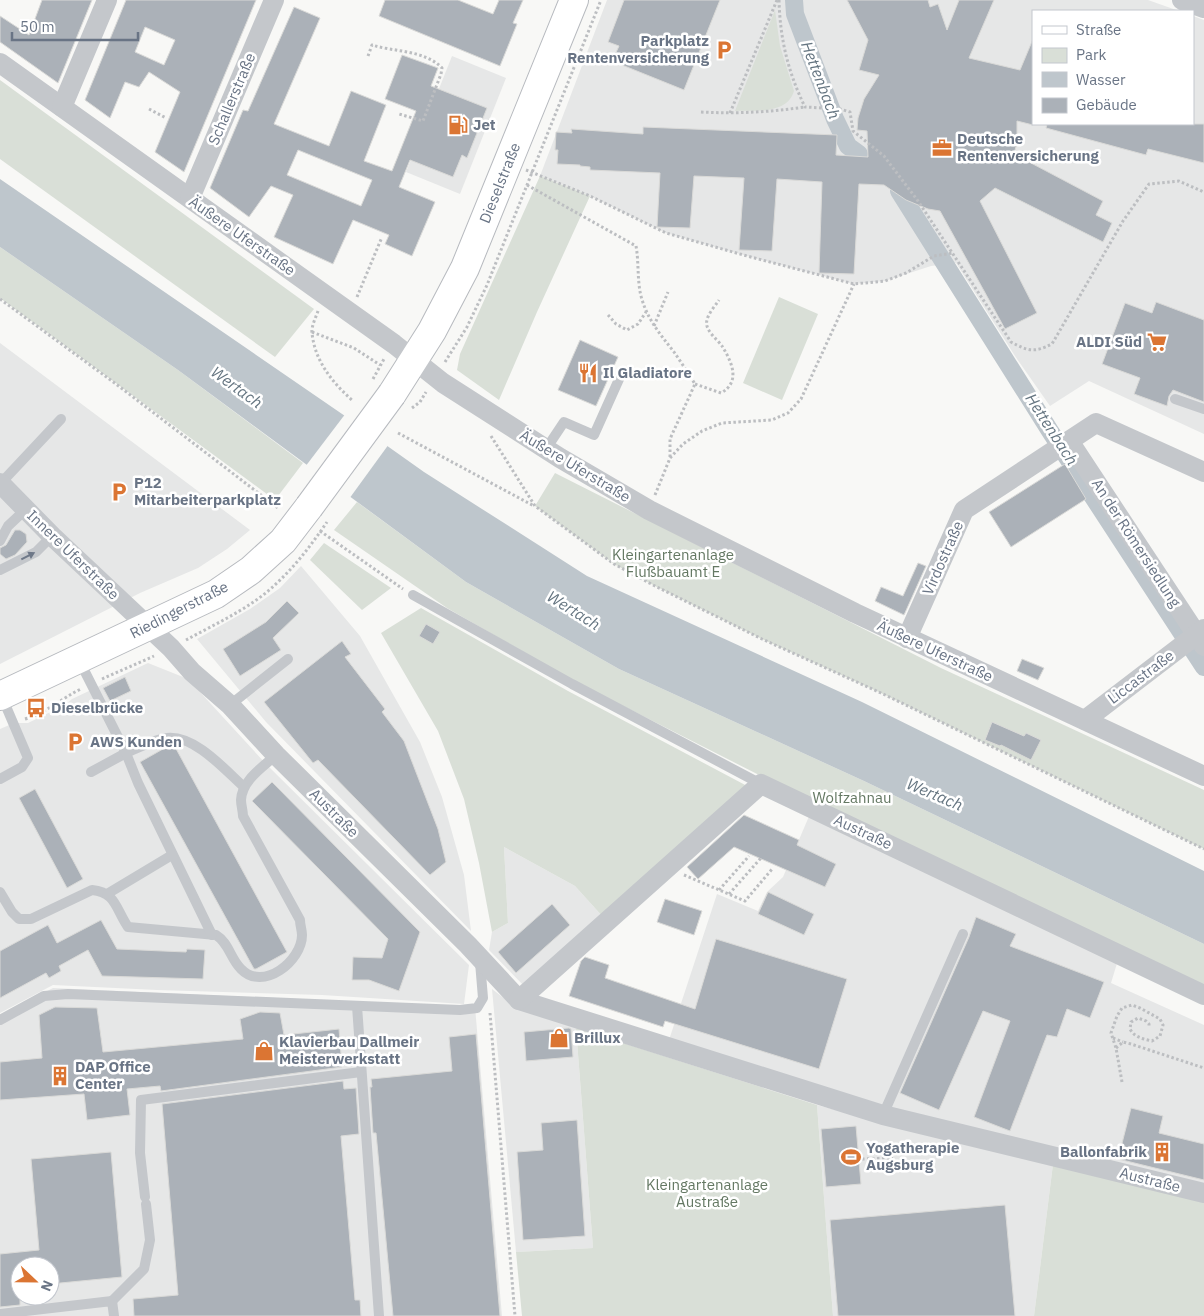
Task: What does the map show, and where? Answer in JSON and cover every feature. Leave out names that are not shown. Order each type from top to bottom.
[{"type":"main road","name":"Dieselstraße","points":[[404,352],[437,322],[465,268],[574,0]]},
{"type":"main road","name":"Riedingerstraße","points":[[4,704],[79,659],[216,594],[251,570],[284,541],[296,511],[404,352]]},
{"type":"street","points":[[62,107],[106,0]]},
{"type":"street","name":"Schallerstraße","points":[[190,198],[274,0]]},
{"type":"street","points":[[1182,0],[1204,8]]},
{"type":"street","name":"Äußere Uferstraße","points":[[0,63],[324,294],[404,352],[443,384],[546,449],[649,510],[907,638],[1204,776]]},
{"type":"street","name":"Virdostraße","points":[[907,638],[964,510],[1096,423],[1204,472]]},
{"type":"street","name":"An der Römersiedlung","points":[[1069,441],[1202,636]]},
{"type":"street","name":"Innere Uferstraße","points":[[0,484],[148,627]]},
{"type":"street","name":"Austraße","points":[[148,627],[171,648],[192,672],[230,706],[276,755],[480,958],[519,1000],[883,1114],[1204,1193]]},
{"type":"street","name":"Liccastraße","points":[[1085,720],[1202,636]]},
{"type":"street","points":[[519,1000],[760,784]]},
{"type":"street","name":"Austraße","points":[[760,784],[1204,995]]},
{"type":"lane","points":[[546,449],[564,422],[594,435],[620,377]]},
{"type":"lane","points":[[1175,399],[1204,409]]},
{"type":"lane","points":[[0,484],[62,419]]},
{"type":"lane","points":[[0,541],[8,526],[26,509]]},
{"type":"lane","points":[[0,570],[36,552],[52,536]]},
{"type":"lane","points":[[907,638],[915,619],[922,614],[934,587]]},
{"type":"lane","points":[[413,595],[572,684],[760,784]]},
{"type":"lane","points":[[79,659],[126,753],[172,855],[212,934]]},
{"type":"lane","points":[[230,706],[288,659]]},
{"type":"lane","points":[[0,779],[22,767],[28,758],[4,704]]},
{"type":"lane","points":[[91,772],[126,753],[166,738],[181,739],[205,752],[244,787]]},
{"type":"lane","points":[[0,892],[19,920],[31,919],[92,890],[103,891],[111,897],[128,927],[212,934],[224,940],[241,969],[258,977],[273,975],[286,968],[296,955],[302,936],[300,920],[243,816],[241,800],[244,787],[250,779],[276,755]]},
{"type":"lane","points":[[107,894],[172,855]]},
{"type":"lane","points":[[883,1114],[963,934]]},
{"type":"lane","points":[[0,1020],[44,996],[68,994],[460,1010],[477,1008],[483,998],[480,958]]},
{"type":"lane","points":[[357,1006],[379,1316]]},
{"type":"lane","points":[[0,1314],[112,1301],[144,1268],[150,1240],[140,1153],[141,1100],[361,1072]]},
{"type":"lane","points":[[112,1301],[114,1316]]},
{"type":"path","points":[[778,0],[783,46],[788,66],[805,107]]},
{"type":"path","points":[[730,113],[778,0]]},
{"type":"path","points":[[368,56],[372,45],[410,52],[437,63],[442,68],[423,121],[399,114]]},
{"type":"path","points":[[701,112],[770,112],[805,107],[840,109],[850,112],[853,131],[884,156],[918,200],[1011,342],[1033,351],[1052,344],[1123,221],[1149,184],[1179,181],[1204,192]]},
{"type":"path","points":[[149,108],[166,118]]},
{"type":"path","points":[[508,163],[590,196],[666,233],[854,284],[885,281],[906,273],[934,256],[953,253]]},
{"type":"path","points":[[528,185],[636,246],[640,294],[646,312],[654,327],[675,353],[695,384],[721,393],[728,389],[733,381],[733,371],[722,347],[706,327],[706,319],[719,300]]},
{"type":"path","points":[[350,313],[382,238]]},
{"type":"path","points":[[649,510],[670,458],[683,444],[702,431],[722,423],[772,420],[788,413],[800,399],[854,284]]},
{"type":"path","points":[[654,327],[668,292]]},
{"type":"path","points":[[324,294],[311,332],[321,365],[336,385],[354,401]]},
{"type":"path","points":[[0,299],[116,384],[413,595]]},
{"type":"path","points":[[608,316],[616,324],[628,330],[638,324],[646,312]]},
{"type":"path","points":[[311,332],[354,348],[380,365]]},
{"type":"path","points":[[380,365],[404,352]]},
{"type":"path","points":[[380,365],[382,386]]},
{"type":"path","points":[[670,458],[670,439],[695,384]]},
{"type":"path","points":[[488,412],[487,430],[534,506]]},
{"type":"path","points":[[398,433],[534,506],[614,564],[655,586],[762,639],[881,693],[1204,849]]},
{"type":"path","points":[[4,704],[29,718],[54,706],[70,694]]},
{"type":"path","points":[[719,890],[749,856]]},
{"type":"path","points":[[729,894],[761,858]]},
{"type":"path","points":[[667,868],[745,901],[772,868]]},
{"type":"path","points":[[483,998],[490,1012],[516,1316]]},
{"type":"path","points":[[1122,1082],[1116,1048],[1111,1033],[1117,1016],[1122,1008],[1132,1005],[1150,1012],[1160,1019],[1162,1025],[1160,1036],[1152,1041],[1132,1033],[1129,1027],[1130,1022],[1134,1019],[1146,1021],[1149,1026]]},
{"type":"path","points":[[1113,1038],[1204,1068]]},
{"type":"path","points":[[1116,1048],[1123,1042]]},
{"type":"path","points":[[862,1159],[893,1158]]},
{"type":"shaded area","name":"Deutsche Rentenversicherung","points":[[607,0],[1148,0],[1176,10],[1032,10],[1032,125],[1194,125],[1194,16],[1204,20],[1204,434],[1089,381],[1050,406],[1015,356],[956,263],[931,266],[885,281],[854,284],[666,233],[590,196],[540,176]]},
{"type":"shaded area","points":[[452,56],[506,78],[460,194],[406,172]]},
{"type":"shaded area","name":"P12 Mitarbeiterparkplatz","points":[[0,343],[250,530],[227,549],[198,568],[140,593],[0,664]]},
{"type":"shaded area","points":[[301,566],[360,636],[420,742],[442,797],[464,875],[471,931],[266,722],[197,639],[250,609],[280,588]]},
{"type":"shaded area","points":[[148,663],[188,679],[266,764],[469,965],[464,1004],[322,995],[53,985],[0,1013],[0,729],[14,723],[28,723],[65,705],[72,699]]},
{"type":"shaded area","points":[[810,814],[1118,960],[1111,983],[1204,1025],[1204,1201],[1053,1164],[1034,1316],[833,1316],[817,1105],[881,1122],[887,1110],[669,1040],[717,894],[758,911],[767,892],[783,877]]},
{"type":"shaded area","points":[[504,847],[575,886],[603,917],[525,987],[489,950],[492,932],[508,923]]},
{"type":"shaded area","points":[[53,988],[475,1007],[502,1316],[0,1316],[0,1015]]},
{"type":"shaded area","points":[[492,989],[517,1008],[576,1028],[593,1248],[516,1252]]},
{"type":"green space","points":[[775,10],[780,46],[794,91],[785,104],[777,108],[760,111],[735,111]]},
{"type":"green space","points":[[0,80],[314,309],[275,357],[0,159]]},
{"type":"green space","points":[[540,176],[590,196],[499,400],[457,370],[460,354]]},
{"type":"green space","points":[[0,247],[178,370],[303,463],[275,500],[0,298]]},
{"type":"green space","points":[[779,297],[818,314],[782,400],[743,383]]},
{"type":"green space","name":"Kleingartenanlage Flußbauamt E","points":[[555,473],[941,668],[1204,790],[1204,849],[881,693],[762,639],[614,564],[535,506]]},
{"type":"green space","name":"Wolfzahnau","points":[[357,502],[466,582],[619,669],[864,781],[1204,944],[1204,988],[763,777],[574,681],[447,608],[334,530]]},
{"type":"green space","points":[[324,543],[391,588],[362,610],[310,560]]},
{"type":"green space","points":[[421,608],[568,691],[749,787],[603,917],[575,886],[504,847],[508,923],[492,932],[464,799],[438,731],[381,633]]},
{"type":"green space","name":"Kleingartenanlage Austraße","points":[[576,1028],[817,1105],[833,1316],[522,1316],[516,1252],[593,1248]]},
{"type":"green space","points":[[1053,1164],[1204,1201],[1204,1316],[1034,1316]]},
{"type":"water","name":"Wertach","points":[[0,179],[424,472],[587,576],[862,702],[1204,871],[1204,944],[864,781],[619,669],[466,582],[178,370],[0,247]]},
{"type":"pier","points":[[346,413],[389,444],[349,499],[305,467]]},
{"type":"building","points":[[42,0],[92,0],[58,83],[0,42],[0,16],[29,35]]},
{"type":"building","points":[[126,0],[256,0],[184,172],[155,152],[180,92],[149,72],[139,87],[125,82],[110,118],[85,100]],"holes":[[[145,27],[175,40],[164,65],[135,52]]]},
{"type":"building","points":[[385,0],[458,0],[493,14],[499,0],[523,0],[513,23],[517,24],[500,66],[379,16]]},
{"type":"building","points":[[624,0],[720,0],[684,90],[612,61],[619,46],[608,42]]},
{"type":"building","points":[[847,0],[928,0],[930,7],[938,4],[947,30],[959,0],[994,0],[969,58],[1020,70],[1032,41],[1032,125],[1017,121],[1017,143],[1014,154],[1103,201],[1096,215],[1112,223],[1103,242],[995,188],[980,201],[1037,313],[1005,329],[940,211],[928,209],[906,200],[884,185],[859,184],[854,274],[819,273],[822,182],[777,179],[772,251],[739,250],[744,178],[694,176],[690,228],[657,227],[660,173],[590,170],[590,167],[580,165],[557,164],[558,150],[555,150],[556,132],[572,133],[571,129],[643,134],[643,127],[837,135],[836,155],[868,157],[867,131],[857,130],[858,118],[864,99],[879,75],[859,70],[868,40]]},
{"type":"building","points":[[294,7],[320,18],[274,124],[329,146],[351,91],[386,105],[364,161],[392,171],[416,111],[385,99],[402,55],[438,68],[431,86],[487,108],[467,158],[462,155],[453,177],[410,160],[399,187],[435,202],[412,256],[385,244],[389,235],[353,220],[333,264],[274,237],[293,195],[271,186],[249,217],[210,188],[243,110],[248,111]],"holes":[[[298,150],[372,180],[361,206],[287,175]]]},
{"type":"building","points":[[1204,124],[1204,163],[1148,149],[1146,155],[1046,128],[1047,125]]},
{"type":"building","name":"ALDI Süd","points":[[1156,302],[1204,320],[1204,402],[1173,390],[1169,396],[1167,406],[1134,394],[1140,378],[1102,364],[1125,303],[1152,313]]},
{"type":"building","name":"Il Gladiatore","points":[[580,340],[618,357],[596,406],[558,390]]},
{"type":"building","points":[[1065,464],[1086,499],[1011,547],[989,512]]},
{"type":"building","points":[[15,530],[20,530],[26,534],[27,542],[15,555],[6,559],[0,554],[0,548],[6,545]]},
{"type":"building","points":[[918,563],[926,566],[904,615],[875,601],[881,587],[903,596]]},
{"type":"building","points":[[287,601],[299,613],[273,638],[281,650],[240,676],[223,649],[266,622]]},
{"type":"building","points":[[426,624],[440,632],[433,644],[419,636]]},
{"type":"building","points":[[342,641],[351,654],[345,657],[385,709],[382,712],[404,741],[438,829],[446,862],[430,875],[318,760],[313,763],[264,702]]},
{"type":"building","points":[[1022,659],[1044,668],[1038,680],[1017,671]]},
{"type":"building","points":[[125,677],[131,691],[110,701],[103,688]]},
{"type":"building","points":[[992,722],[1024,736],[1026,733],[1041,740],[1031,760],[1001,745],[985,740]]},
{"type":"building","points":[[170,745],[174,745],[287,952],[256,969],[254,969],[140,762]]},
{"type":"building","points":[[272,782],[420,932],[399,991],[369,980],[352,980],[353,957],[382,958],[388,939],[252,801]]},
{"type":"building","points":[[35,789],[83,879],[67,888],[19,798]]},
{"type":"building","points":[[744,815],[799,840],[797,845],[836,864],[825,887],[734,847],[698,879],[687,867]]},
{"type":"building","points":[[768,892],[814,914],[804,935],[758,914]]},
{"type":"building","points":[[665,899],[702,911],[694,935],[657,922]]},
{"type":"building","points":[[552,904],[570,925],[516,973],[498,952]]},
{"type":"building","points":[[976,917],[1016,934],[1010,946],[1104,982],[1090,1018],[1067,1009],[1057,1037],[1047,1035],[1010,1131],[974,1117],[1010,1021],[983,1011],[939,1110],[900,1093],[969,937]]},
{"type":"building","points":[[101,920],[117,949],[186,952],[187,949],[205,950],[203,979],[102,976],[88,950],[59,966],[61,971],[49,978],[46,973],[0,998],[0,951],[48,925],[57,943]]},
{"type":"building","points":[[716,939],[847,979],[819,1069],[665,1021],[663,1027],[569,996],[581,961],[585,957],[609,965],[605,978],[695,1009]]},
{"type":"building","points":[[55,1007],[97,1008],[103,1052],[243,1039],[240,1019],[260,1012],[280,1013],[284,1035],[339,1029],[342,1067],[161,1091],[160,1086],[127,1089],[130,1115],[87,1120],[84,1094],[0,1100],[0,1062],[42,1058],[39,1015]]},
{"type":"building","points":[[571,1029],[573,1057],[526,1061],[524,1032]]},
{"type":"building","points":[[476,1034],[500,1316],[393,1316],[376,1133],[373,1133],[371,1079],[452,1071],[449,1037]]},
{"type":"building","points":[[343,1081],[344,1089],[356,1088],[359,1134],[341,1136],[355,1300],[360,1300],[361,1316],[134,1316],[133,1299],[178,1295],[162,1104]]},
{"type":"building","name":"Ballonfabrik","points":[[1131,1108],[1163,1116],[1159,1133],[1204,1144],[1204,1180],[1118,1159]]},
{"type":"building","points":[[577,1120],[585,1236],[523,1240],[517,1152],[543,1150],[541,1123]]},
{"type":"building","points":[[856,1126],[861,1184],[826,1187],[821,1129]]},
{"type":"building","points":[[111,1152],[122,1277],[60,1283],[60,1256],[10,1256],[10,1306],[0,1307],[0,1254],[39,1250],[31,1159]]},
{"type":"building","points":[[1005,1205],[1015,1316],[838,1316],[830,1220]]},
{"type":"waterway","name":"Hettenbach","points":[[794,0],[795,14],[835,119],[848,146],[859,154]]},
{"type":"waterway","name":"Hettenbach","points":[[899,191],[1050,431],[1204,667]]},
{"type":"place","name":"Parkplatz Rentenversicherung","points":[[724,50]]},
{"type":"place","name":"Jet","points":[[458,125]]},
{"type":"place","name":"Deutsche Rentenversicherung","points":[[942,148]]},
{"type":"place","name":"ALDI Süd","points":[[1157,342]]},
{"type":"place","name":"Il Gladiatore","points":[[588,373]]},
{"type":"place","name":"P12 Mitarbeiterparkplatz","points":[[119,492]]},
{"type":"place","name":"Dieselbrücke","points":[[36,708]]},
{"type":"place","name":"AWS Kunden","points":[[75,742]]},
{"type":"place","name":"Brillux","points":[[559,1038]]},
{"type":"place","name":"Klavierbau Dallmeir Meisterwerkstatt","points":[[264,1051]]},
{"type":"place","name":"DAP Office Center","points":[[60,1076]]},
{"type":"place","name":"Ballonfabrik","points":[[1162,1152]]},
{"type":"place","name":"Yogatherapie Augsburg","points":[[851,1157]]}]
